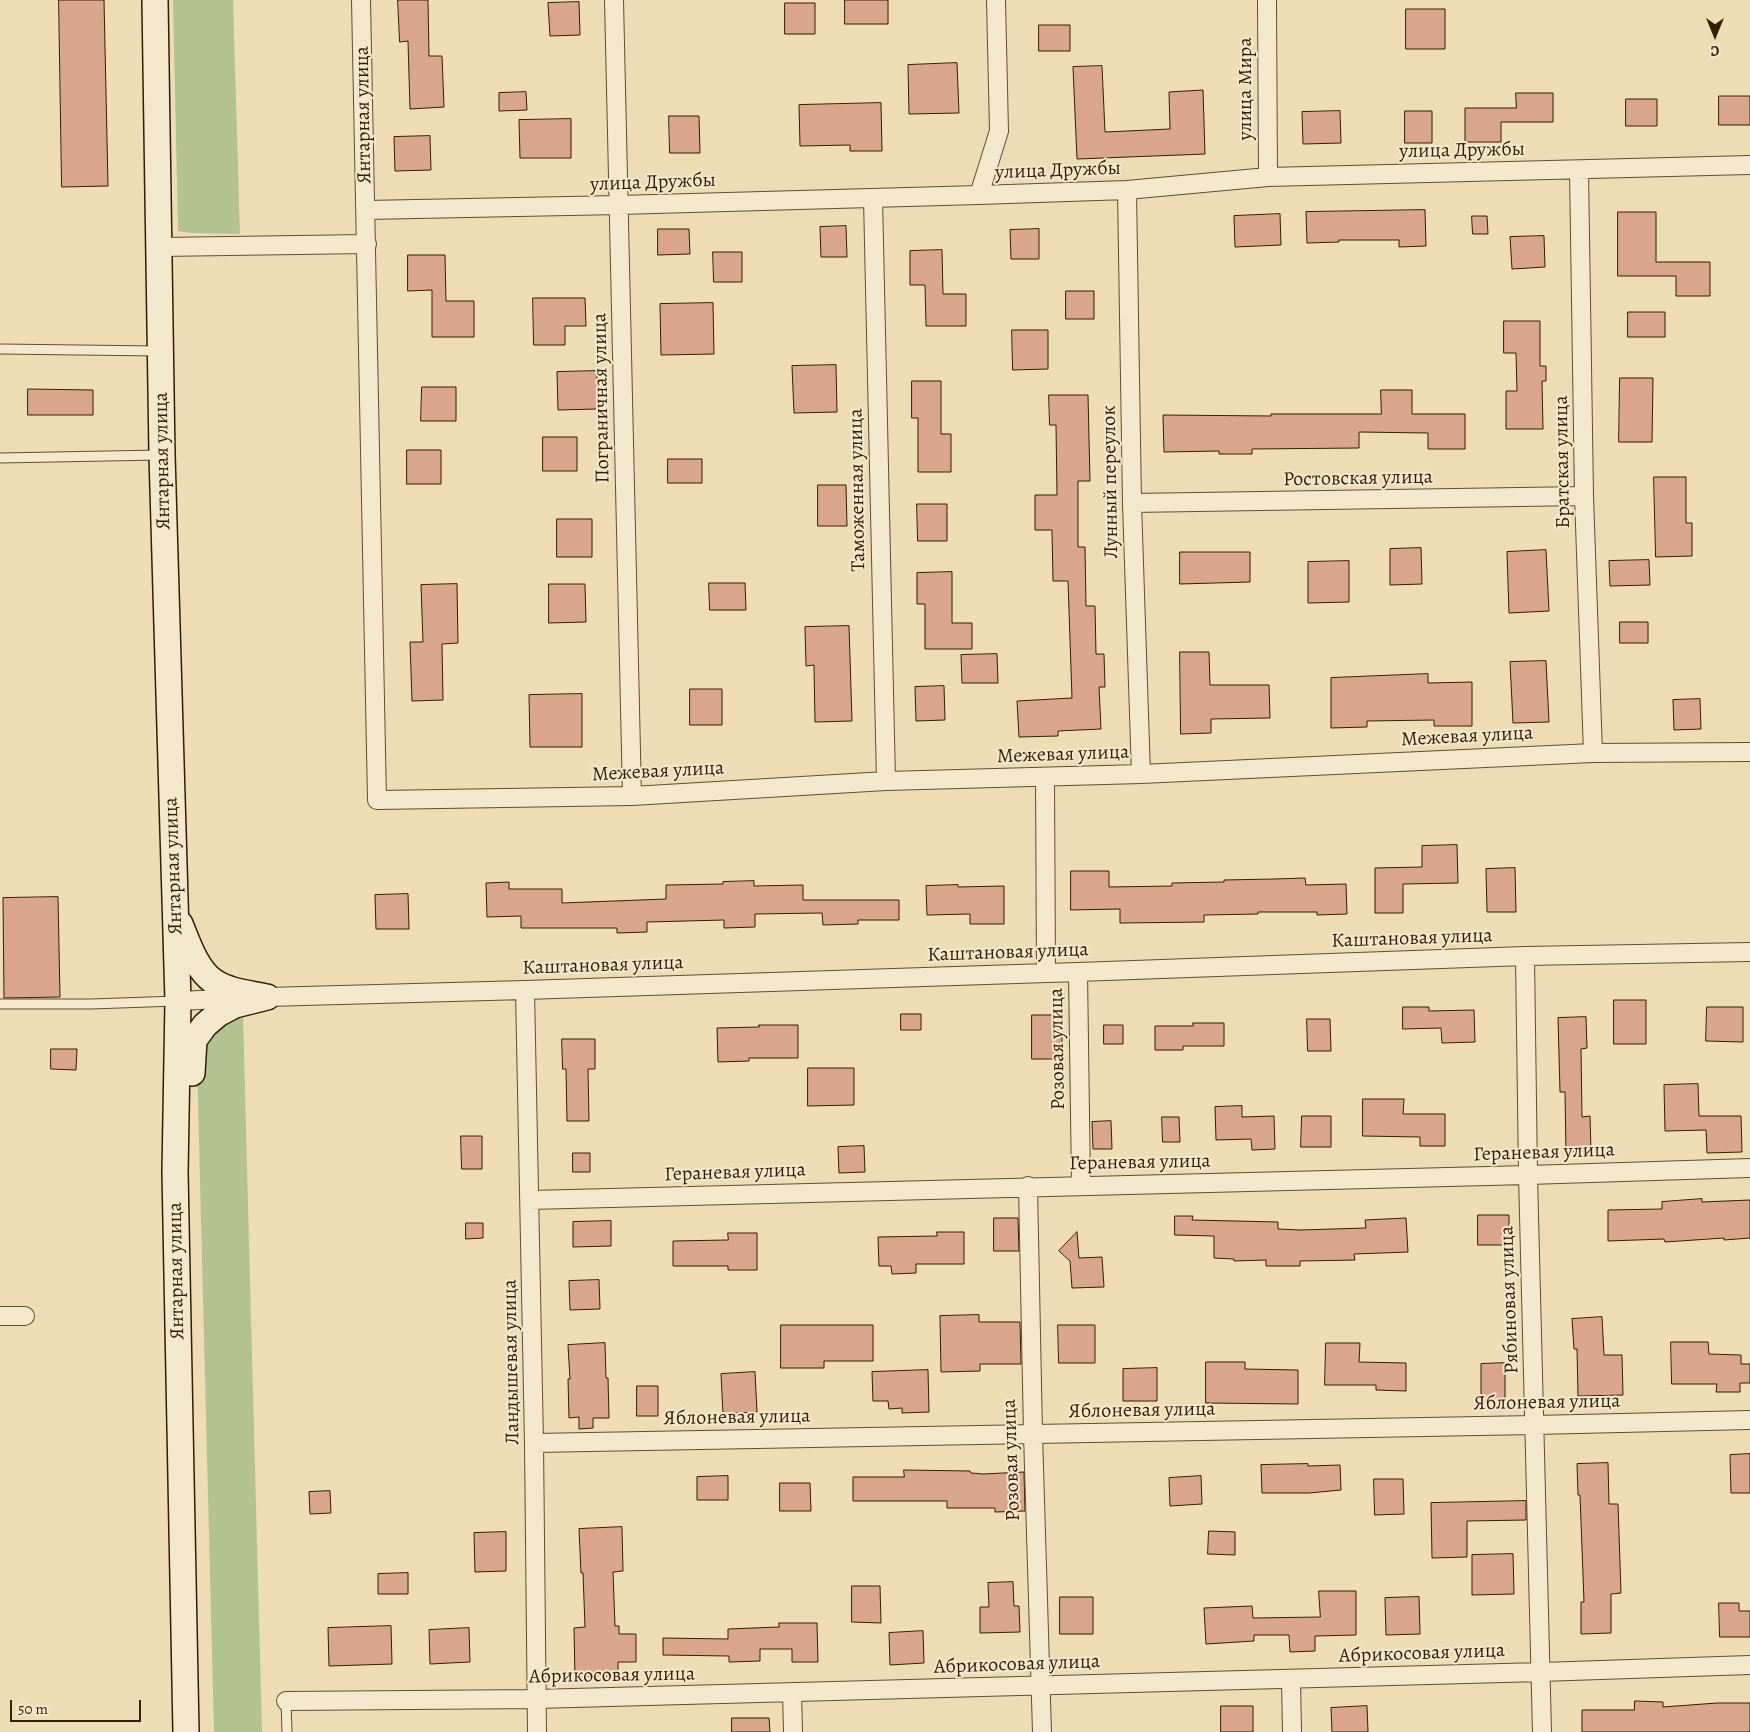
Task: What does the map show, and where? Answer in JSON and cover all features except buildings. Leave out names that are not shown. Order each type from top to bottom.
[{"type":"street","name":"Янтарная улица","points":[[155,0],[162,455],[178,1001],[175,1172],[186,1732]]},
{"type":"street","name":"Янтарная улица","points":[[361,0],[377,800]]},
{"type":"street","name":"Пограничная улица","points":[[614,0],[632,796]]},
{"type":"street","points":[[979,195],[999,131],[996,0]]},
{"type":"street","name":"улица Мира","points":[[1267,0],[1268,177]]},
{"type":"street","name":"улица Дружбы","points":[[366,210],[979,195],[1126,190],[1268,177],[1750,165]]},
{"type":"street","name":"Братская улица","points":[[1579,170],[1584,496],[1593,753]]},
{"type":"street","name":"Лунный переулок","points":[[1126,190],[1132,503],[1141,774]]},
{"type":"street","name":"Таможенная улица","points":[[873,198],[886,781]]},
{"type":"street","points":[[160,247],[367,244]]},
{"type":"street","name":"Ростовская улица","points":[[1132,503],[1584,496]]},
{"type":"street","name":"Межевая улица","points":[[377,800],[632,796],[886,781],[1045,778],[1593,753],[1750,752]]},
{"type":"street","name":"Розовая улица","points":[[1045,778],[1046,972]]},
{"type":"street","points":[[175,912],[198,964],[213,981],[232,990],[266,997]]},
{"type":"street","name":"Каштановая улица","points":[[178,1001],[1525,956],[1750,952]]},
{"type":"street","name":"Рябиновая улица","points":[[1525,956],[1528,1175],[1542,1732]]},
{"type":"street","name":"Розовая улица","points":[[1078,972],[1081,1185]]},
{"type":"street","name":"Ландышевая улица","points":[[525,990],[534,1442],[537,1732]]},
{"type":"street","points":[[175,1172],[188,1110],[194,1040],[218,1014],[235,1005],[266,997]]},
{"type":"street","name":"Гераневая улица","points":[[530,1200],[1750,1168]]},
{"type":"street","name":"Розовая улица","points":[[1028,1186],[1042,1732]]},
{"type":"street","points":[[0,1316],[25,1316]]},
{"type":"street","name":"Яблоневая улица","points":[[534,1442],[1750,1420]]},
{"type":"street","name":"Абрикосовая улица","points":[[286,1701],[536,1699],[1750,1665]]},
{"type":"street","points":[[1291,1679],[1292,1732]]},
{"type":"street","points":[[792,1692],[793,1732]]},
{"type":"lane","points":[[0,349],[161,351]]},
{"type":"lane","points":[[0,458],[162,455]]},
{"type":"lane","points":[[0,1004],[91,1004],[178,1001]]},
{"type":"lane","points":[[286,1701],[286,1732]]},
{"type":"green space","points":[[173,0],[233,0],[240,234],[178,231]]},
{"type":"green space","points":[[243,1016],[262,1732],[214,1732],[196,1022]]}]
